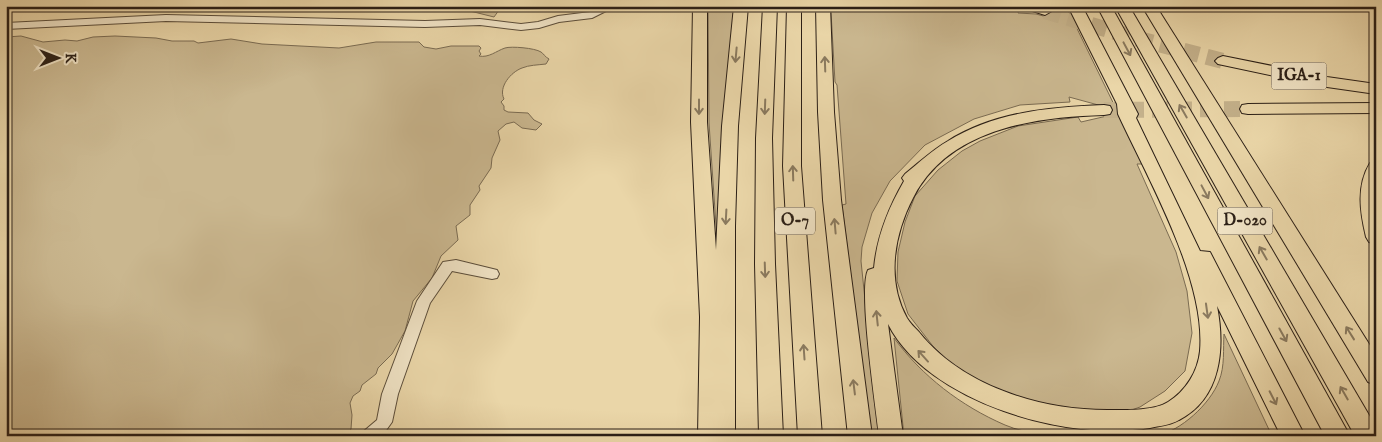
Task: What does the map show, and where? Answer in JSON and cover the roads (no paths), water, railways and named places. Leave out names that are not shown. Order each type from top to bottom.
[{"type":"highway","points":[[700,6],[699,129],[710,316],[710,436]]},
{"type":"highway","points":[[723,436],[726,226],[730,126],[740,6]]},
{"type":"highway","name":"O-7","points":[[770,6],[764,156],[764,264],[772,436]]},
{"type":"highway","name":"O-7","points":[[794,6],[792,166],[810,436]]},
{"type":"highway","points":[[823,6],[827,121],[832,191],[860,436]]},
{"type":"highway","points":[[1032,6],[1046,11]]},
{"type":"highway","points":[[1075,6],[1293,436]]},
{"type":"highway","name":"D-020","points":[[1104,6],[1338,436]]},
{"type":"highway","name":"D-020","points":[[1122,6],[1368,436]]},
{"type":"highway","points":[[1149,6],[1376,375]]},
{"type":"highway","name":"IGA-1","points":[[1224,61],[1318,80],[1376,89]]},
{"type":"highway","points":[[920,171],[904,194],[891,224],[886,248],[884,276],[885,286],[894,315],[921,355],[964,392],[994,408],[1024,420],[1056,428],[1087,432],[1115,431],[1144,426],[1160,420],[1182,406],[1196,392],[1208,365],[1211,347],[1206,302],[1195,261],[1188,242],[1126,114],[1124,105]]},
{"type":"highway","points":[[1248,109],[1376,108]]},
{"type":"highway","points":[[891,436],[876,309],[876,260],[883,224],[890,206],[908,180],[956,142],[992,126],[1041,114],[1104,110]]},
{"type":"highway","points":[[1376,167],[1369,189],[1369,204],[1376,237]]},
{"type":"street","points":[[6,26],[166,18],[382,21],[425,24],[480,22],[521,27],[539,25],[558,19],[592,15],[612,6]]},
{"type":"street","points":[[370,436],[384,422],[390,394],[424,301],[448,266],[456,265],[492,274]]},
{"type":"tunnel","points":[[1045,11],[1135,38],[1223,61]]},
{"type":"tunnel","points":[[1104,110],[1248,109]]}]
